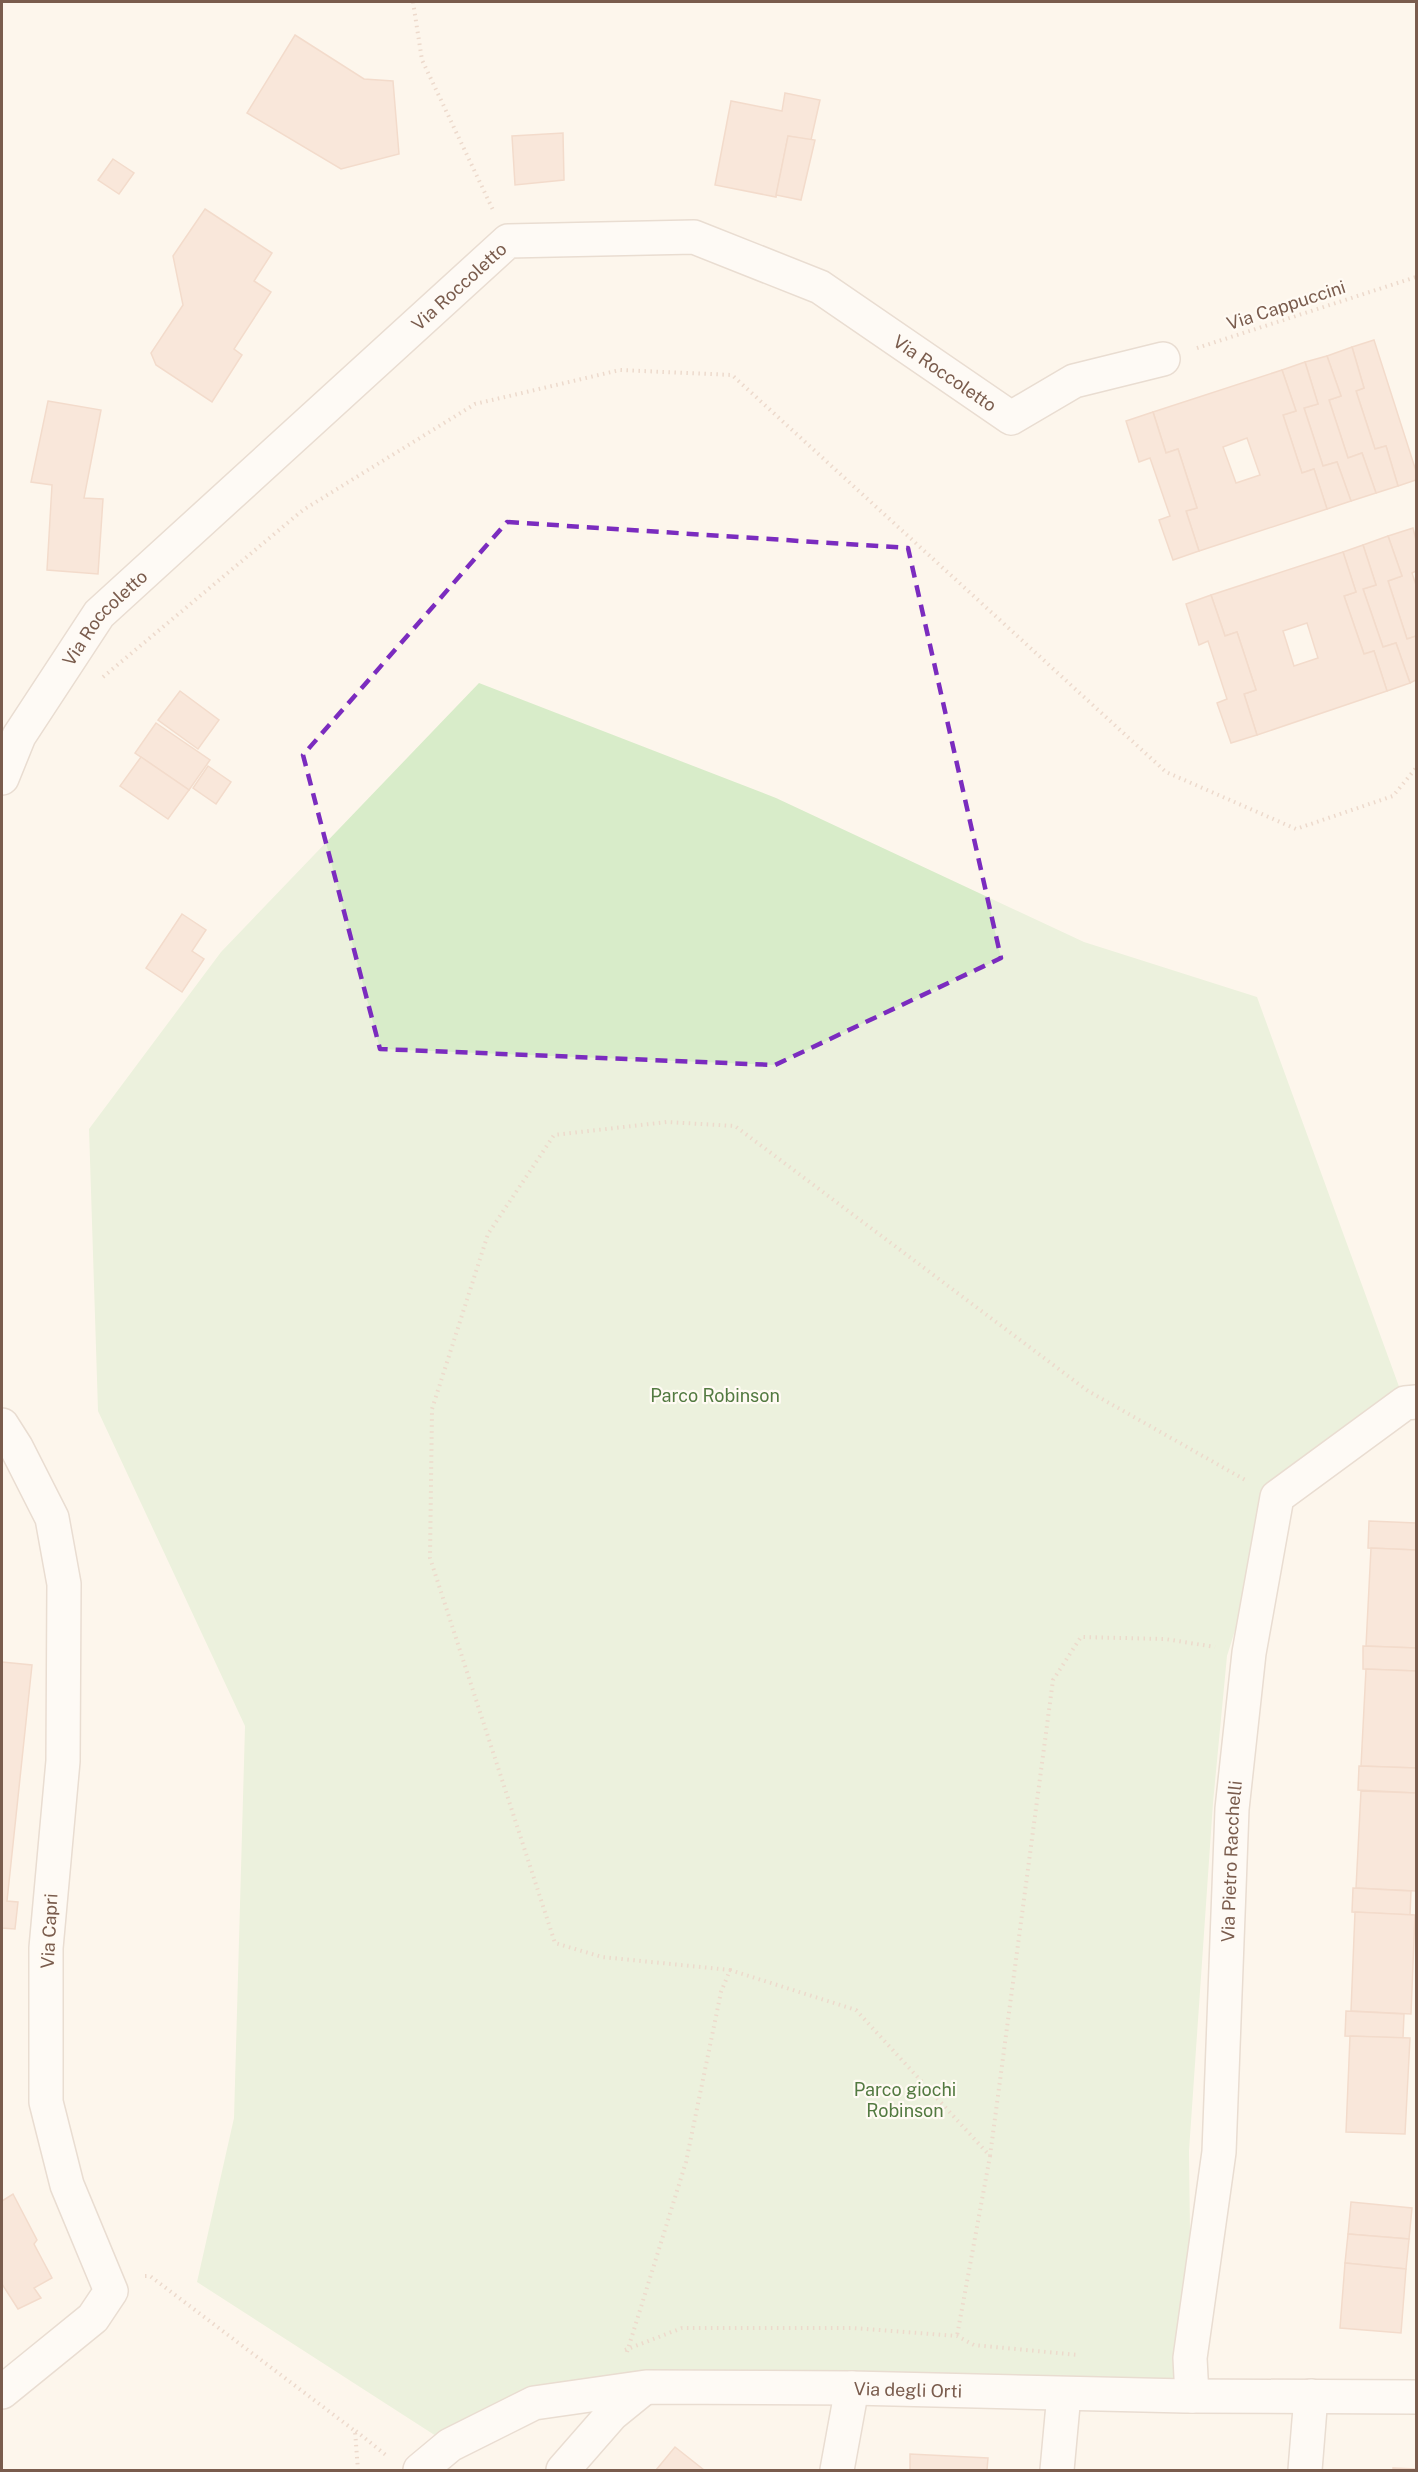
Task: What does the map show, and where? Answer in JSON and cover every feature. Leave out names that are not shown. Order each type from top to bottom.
[{"type":"street","name":"Via Roccoletto","points":[[2,778],[19,736],[99,614],[507,241],[694,237],[820,287],[1011,418],[1074,381],[1163,359]]},
{"type":"street","points":[[1277,1497],[1405,1403],[1416,1402]]},
{"type":"street","name":"Via Capri","points":[[2,1425],[16,1447],[52,1518],[64,1584],[63,1761],[46,1948],[46,2102],[67,2185],[111,2291],[93,2318],[2,2392]]},
{"type":"street","name":"Via Pietro Racchelli","points":[[1192,2396],[1190,2358],[1219,2152],[1232,1809],[1249,1653],[1277,1497]]},
{"type":"street","points":[[563,2470],[612,2414],[646,2387]]},
{"type":"street","name":"Via degli Orti","points":[[407,2466],[534,2403],[646,2387],[852,2388],[1192,2396],[1416,2397]]},
{"type":"street","points":[[837,2470],[852,2388]]},
{"type":"street","points":[[1058,2470],[1064,2394]]},
{"type":"street","points":[[1305,2470],[1311,2396]]},
{"type":"path","points":[[413,2],[422,60],[507,241]]},
{"type":"path","name":"Via Cappuccini","points":[[1163,359],[1416,277]]},
{"type":"path","points":[[94,685],[303,510],[475,404],[620,370],[732,375],[1166,772],[1296,829],[1393,796],[1416,768]]},
{"type":"path","points":[[990,2156],[856,2010],[730,1971],[602,1957],[555,1943],[429,1558],[432,1409],[488,1234],[554,1135],[668,1122],[735,1126],[1088,1391],[1277,1497]]},
{"type":"path","points":[[957,2336],[990,2156],[1053,1680],[1081,1637],[1165,1639],[1249,1653]]},
{"type":"path","points":[[626,2350],[686,2162],[722,1992],[730,1971]]},
{"type":"path","points":[[102,2273],[150,2276],[355,2431],[407,2466]]},
{"type":"path","points":[[355,2431],[358,2470]]},
{"type":"highlighted area","points":[[507,522],[908,548],[1001,958],[775,1065],[380,1049],[303,755]]},
{"type":"green space","name":"Parco Robinson","points":[[479,683],[776,798],[1084,942],[1257,997],[1405,1403],[1277,1497],[1227,1656],[1213,1803],[1189,2151],[1192,2396],[646,2387],[450,2445],[197,2282],[234,2118],[245,1726],[98,1411],[89,1129],[221,952]]},
{"type":"building","points":[[295,35],[364,79],[393,81],[399,154],[341,169],[247,113]]},
{"type":"building","points":[[785,93],[820,100],[811,140],[788,136],[776,197],[715,185],[731,101],[782,111]]},
{"type":"building","points":[[563,133],[564,180],[515,185],[512,136]]},
{"type":"building","points":[[788,136],[815,140],[801,200],[776,195]]},
{"type":"building","points":[[113,159],[134,173],[119,194],[98,180]]},
{"type":"building","points":[[205,209],[272,253],[254,281],[271,292],[234,349],[242,355],[212,402],[156,365],[151,353],[183,305],[173,256]]},
{"type":"building","points":[[1374,340],[1416,471],[1416,480],[1398,486],[1386,446],[1375,449],[1356,391],[1364,388],[1352,347]]},
{"type":"building","points":[[1352,347],[1364,388],[1356,391],[1375,449],[1386,446],[1398,486],[1376,493],[1362,453],[1348,458],[1329,400],[1341,396],[1327,356]]},
{"type":"building","points":[[1327,356],[1341,396],[1329,400],[1348,458],[1362,453],[1376,493],[1351,501],[1337,462],[1323,466],[1304,408],[1318,404],[1305,362]]},
{"type":"building","points":[[1305,362],[1318,404],[1304,408],[1323,466],[1337,462],[1351,501],[1327,509],[1314,469],[1302,473],[1283,415],[1296,411],[1282,370]]},
{"type":"building","points":[[1282,370],[1296,411],[1283,415],[1302,473],[1314,469],[1327,509],[1199,551],[1186,511],[1197,508],[1178,449],[1166,453],[1153,412]],"holes":[[[1247,438],[1260,475],[1236,483],[1223,447]]]},
{"type":"building","points":[[48,401],[101,410],[84,498],[103,499],[98,574],[47,570],[52,485],[31,482]]},
{"type":"building","points":[[1153,412],[1166,453],[1178,449],[1197,508],[1186,511],[1199,551],[1173,560],[1159,520],[1170,516],[1150,458],[1139,462],[1126,421]]},
{"type":"building","points":[[1413,528],[1416,540],[1416,571],[1412,573],[1416,585],[1416,636],[1407,639],[1388,581],[1402,576],[1388,536]]},
{"type":"building","points":[[1388,536],[1402,576],[1388,581],[1407,639],[1416,636],[1416,680],[1410,683],[1396,643],[1383,647],[1363,589],[1376,585],[1363,545]]},
{"type":"building","points":[[1363,545],[1376,585],[1363,589],[1383,647],[1396,643],[1410,683],[1387,691],[1374,651],[1364,654],[1344,596],[1356,592],[1343,552]]},
{"type":"building","points":[[1343,552],[1356,592],[1344,596],[1364,654],[1374,651],[1387,691],[1257,735],[1244,694],[1256,690],[1237,632],[1225,636],[1211,595]],"holes":[[[1307,623],[1318,658],[1294,666],[1283,631]]]},
{"type":"building","points":[[1211,595],[1225,636],[1237,632],[1256,690],[1244,694],[1257,735],[1231,743],[1217,703],[1227,699],[1208,641],[1199,645],[1186,604]]},
{"type":"building","points":[[180,691],[219,720],[198,749],[158,720]]},
{"type":"building","points":[[156,723],[210,760],[189,790],[135,753]]},
{"type":"building","points":[[141,757],[189,790],[168,819],[120,786]]},
{"type":"building","points":[[208,766],[231,782],[216,804],[193,788]]},
{"type":"building","points":[[182,914],[206,930],[192,951],[204,959],[182,992],[146,968]]},
{"type":"building","points":[[1369,1521],[1416,1523],[1416,1550],[1368,1548]]},
{"type":"building","points":[[1371,1548],[1416,1550],[1416,1648],[1366,1646]]},
{"type":"building","points":[[1363,1646],[1416,1648],[1416,1671],[1363,1669]]},
{"type":"building","points":[[2,1662],[32,1665],[7,1901],[18,1902],[15,1929],[2,1928]]},
{"type":"building","points":[[1366,1669],[1416,1671],[1416,1768],[1361,1766]]},
{"type":"building","points":[[1359,1766],[1416,1768],[1416,1793],[1358,1790]]},
{"type":"building","points":[[1361,1791],[1416,1793],[1416,1891],[1356,1888]]},
{"type":"building","points":[[1353,1888],[1411,1891],[1410,1915],[1352,1912]]},
{"type":"building","points":[[1355,1912],[1415,1915],[1411,2014],[1351,2011]]},
{"type":"building","points":[[1346,2011],[1404,2014],[1403,2038],[1345,2036]]},
{"type":"building","points":[[1350,2036],[1410,2038],[1405,2134],[1346,2132]]},
{"type":"building","points":[[13,2194],[37,2240],[34,2244],[52,2278],[34,2288],[41,2298],[18,2309],[2,2284],[2,2201]]},
{"type":"building","points":[[1351,2202],[1412,2208],[1409,2239],[1348,2234]]},
{"type":"building","points":[[1348,2234],[1409,2239],[1406,2269],[1345,2263]]},
{"type":"building","points":[[1345,2263],[1406,2269],[1401,2333],[1340,2328]]},
{"type":"building","points":[[675,2447],[704,2470],[656,2470]]},
{"type":"building","points":[[910,2454],[988,2458],[987,2470],[910,2470]]},
{"type":"building","points":[[1393,2468],[1416,2469],[1416,2470],[1393,2470]]},
{"type":"park label","name":"Parco giochi Robinson","points":[[905,2099]]}]
